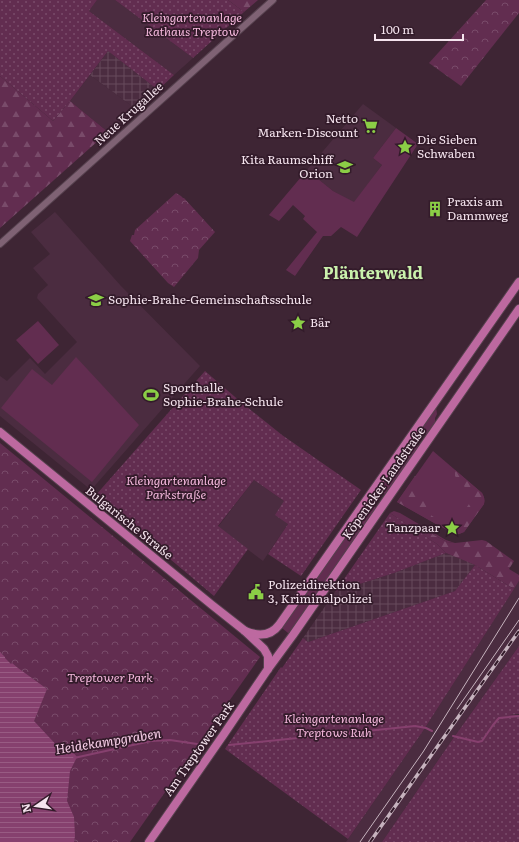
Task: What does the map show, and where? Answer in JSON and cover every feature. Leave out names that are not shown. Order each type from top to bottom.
[{"type":"main road","name":"Köpenicker Landstraße","points":[[276,629],[519,282]]},
{"type":"main road","name":"Köpenicker Landstraße","points":[[268,669],[519,309]]},
{"type":"main road","name":"Bulgarische Straße","points":[[0,432],[245,631],[266,651],[268,669]]},
{"type":"main road","name":"Bulgarische Straße","points":[[245,631],[251,634],[261,635],[268,634],[276,629]]},
{"type":"main road","name":"Am Treptower Park","points":[[149,842],[268,669]]},
{"type":"street","name":"Neue Krugallee","points":[[0,244],[273,0]]},
{"type":"shaded area","points":[[97,0],[115,0],[193,58],[174,75],[89,11]]},
{"type":"shaded area","points":[[108,51],[158,90],[136,109],[90,75]]},
{"type":"shaded area","points":[[90,75],[136,109],[108,132],[70,101]]},
{"type":"shaded area","points":[[363,104],[396,128],[373,158],[382,165],[354,203],[333,191],[307,170]]},
{"type":"shaded area","points":[[55,212],[121,286],[200,366],[91,490],[0,416],[0,376],[7,381],[30,358],[45,374],[77,342],[37,298],[38,294],[48,285],[33,268],[50,254],[31,232]]},
{"type":"shaded area","points":[[254,480],[284,501],[288,524],[263,561],[218,527]]},
{"type":"shaded area","points":[[446,553],[475,565],[455,591],[308,642],[303,638],[335,592],[394,573]]},
{"type":"shaded area","points":[[519,581],[519,646],[382,842],[346,842],[423,731]]},
{"type":"shaded area","points":[[0,652],[11,664],[12,663],[47,689],[34,721],[61,750],[71,750],[77,757],[70,771],[67,801],[74,817],[74,842],[0,842]]},
{"type":"green space","name":"Kleingartenanlage Rathaus Treptow","points":[[0,0],[97,0],[89,11],[174,75],[158,90],[108,51],[53,121],[0,76]]},
{"type":"green space","name":"Kleingartenanlage Rathaus Treptow","points":[[115,0],[228,0],[244,12],[193,58]]},
{"type":"green space","points":[[228,0],[258,0],[244,12]]},
{"type":"green space","points":[[486,0],[519,0],[519,13],[461,86],[429,63]]},
{"type":"green space","points":[[0,76],[53,121],[70,101],[108,132],[0,228]]},
{"type":"green space","points":[[396,128],[418,144],[357,237],[341,227],[331,236],[323,236],[295,276],[286,270],[317,232],[303,219],[305,216],[293,205],[279,221],[269,215],[307,170],[333,191],[354,202],[382,165],[373,158]]},
{"type":"green space","points":[[176,193],[184,198],[215,232],[199,250],[198,258],[174,287],[168,283],[130,241],[135,230]]},
{"type":"green space","points":[[38,321],[59,345],[38,364],[16,340]]},
{"type":"green space","points":[[76,357],[139,425],[92,482],[1,408],[32,369],[52,385]]},
{"type":"green space","name":"Kleingartenanlage Parkstraße","points":[[205,371],[282,435],[361,490],[301,576],[268,554],[288,524],[275,515],[284,501],[254,480],[218,526],[248,549],[214,596],[95,496]]},
{"type":"green space","points":[[436,407],[437,414],[435,424],[427,435],[420,430]]},
{"type":"green space","points":[[412,441],[419,447],[385,494],[379,489]]},
{"type":"green space","name":"Treptower Park","points":[[0,443],[260,657],[130,842],[0,842]]},
{"type":"green space","points":[[433,451],[482,493],[484,497],[484,504],[464,532],[457,534],[452,533],[397,502]]},
{"type":"green space","points":[[455,470],[482,493],[484,497],[484,504],[464,532],[456,535],[452,533],[457,528],[457,522],[471,501],[472,495],[455,476]]},
{"type":"green space","points":[[415,476],[418,477],[418,496],[425,498],[428,511],[438,520],[436,524],[397,502]]},
{"type":"green space","points":[[369,503],[376,508],[290,633],[288,633],[282,628]]},
{"type":"green space","points":[[394,511],[446,540],[455,543],[447,542],[421,528],[417,531],[390,513]]},
{"type":"green space","points":[[390,513],[437,544],[446,553],[394,573],[335,592]]},
{"type":"green space","points":[[421,528],[447,542],[455,543],[482,540],[486,541],[514,561],[509,569],[519,575],[519,581],[514,589],[475,565],[446,553],[437,544],[417,531]]},
{"type":"green space","name":"Kleingartenanlage Treptows Ruh","points":[[475,565],[514,589],[423,731],[348,839],[225,749],[281,667],[282,668],[303,638],[308,642],[455,591]]},
{"type":"green space","points":[[519,646],[519,714],[509,715],[519,715],[519,842],[382,842],[452,740]]},
{"type":"waterway","name":"Heidekampgraben","points":[[453,736],[478,742],[482,741],[499,718],[519,716]]},
{"type":"waterway","name":"Heidekampgraben","points":[[229,745],[415,726],[432,731]]},
{"type":"waterway","name":"Heidekampgraben","points":[[74,758],[151,741],[170,740],[197,744]]},
{"type":"tram line","points":[[360,842],[423,752],[519,598]]},
{"type":"tram line","points":[[457,709],[519,620]]},
{"type":"railway","points":[[370,842],[519,631]]},
{"type":"place","name":"Netto Marken-Discount","points":[[370,126]]},
{"type":"place","name":"Die Sieben Schwaben","points":[[405,147]]},
{"type":"place","name":"Kita Raumschiff Orion","points":[[345,167]]},
{"type":"place","name":"Praxis am Dammweg","points":[[435,209]]},
{"type":"place","name":"Sophie-Brahe-Gemeinschaftsschule","points":[[96,300]]},
{"type":"place","name":"Bär","points":[[298,323]]},
{"type":"place","name":"Sporthalle Sophie-Brahe-Schule","points":[[151,395]]},
{"type":"place","name":"Tanzpaar","points":[[452,528]]},
{"type":"place","name":"Polizeidirektion 3, Kriminalpolizei","points":[[256,592]]},
{"type":"district","name":"Plänterwald","points":[[373,273]]}]
